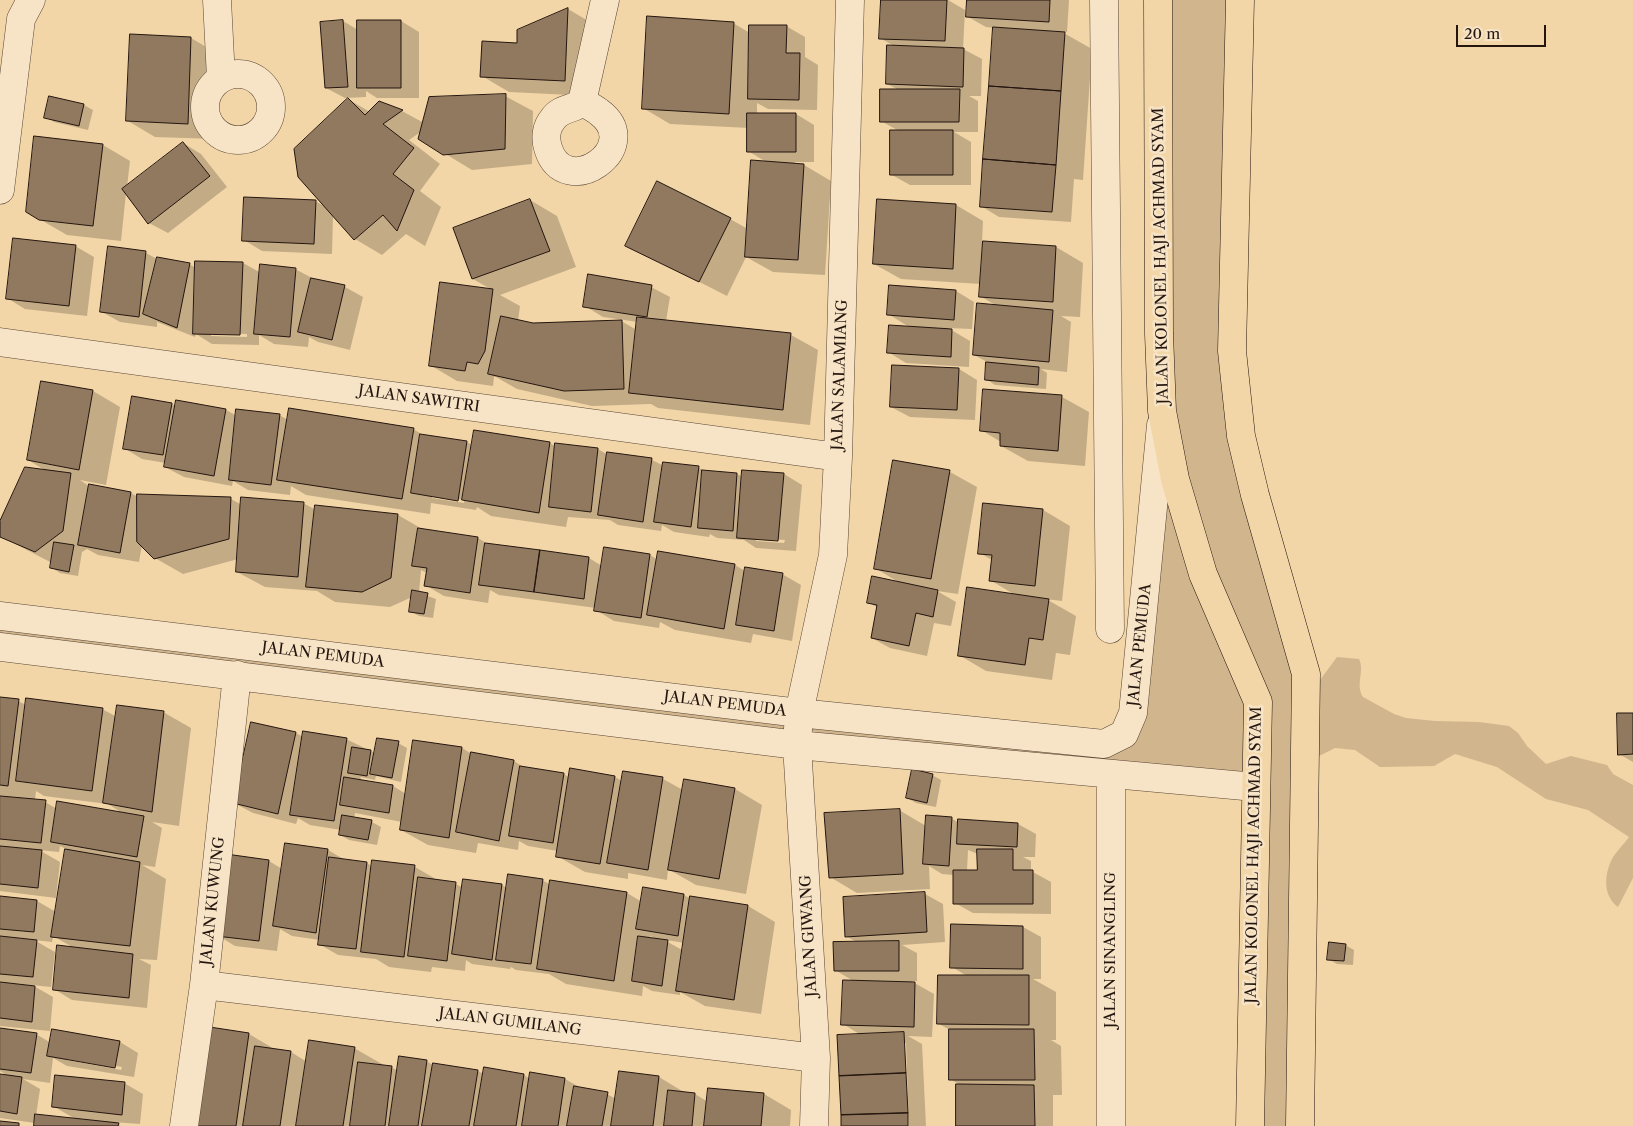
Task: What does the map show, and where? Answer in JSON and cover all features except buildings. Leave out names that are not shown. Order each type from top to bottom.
[{"type":"main road","name":"JALAN KOLONEL HAJI ACHMAD SYAM","points":[[1158,0],[1159,334],[1162,411],[1174,479],[1203,574],[1258,702],[1250,1126]]},
{"type":"main road","points":[[1240,0],[1232,351],[1241,436],[1255,495],[1306,674],[1300,1126]]},
{"type":"street","points":[[0,190],[21,20],[31,0]]},
{"type":"street","points":[[217,0],[221,78]]},
{"type":"street","points":[[582,102],[605,0]]},
{"type":"street","name":"JALAN SALAMIANG","points":[[797,745],[799,713],[833,555],[838,457],[850,0]]},
{"type":"street","points":[[1104,0],[1110,628]]},
{"type":"street","name":"JALAN SAWITRI","points":[[0,342],[838,457]]},
{"type":"street","name":"JALAN PEMUDA","points":[[0,616],[799,713],[1104,744],[1124,734],[1133,714],[1162,411]]},
{"type":"street","name":"JALAN PEMUDA","points":[[0,647],[797,745],[1255,787]]},
{"type":"street","name":"JALAN KUWUNG","points":[[184,1126],[204,985],[237,675]]},
{"type":"street","name":"JALAN GIWANG","points":[[797,745],[816,1058],[814,1126]]},
{"type":"street","name":"JALAN SINANGLING","points":[[1111,774],[1111,1126]]},
{"type":"street","name":"JALAN GUMILANG","points":[[204,985],[816,1058]]},
{"type":"shaded area","points":[[1158,0],[1239,0],[1232,344],[1312,683],[1320,680],[1337,657],[1359,659],[1361,664],[1360,688],[1363,697],[1394,714],[1406,718],[1479,722],[1509,726],[1518,733],[1527,746],[1546,764],[1571,756],[1607,765],[1613,774],[1633,785],[1633,878],[1618,907],[1607,891],[1606,878],[1612,859],[1629,837],[1588,810],[1546,799],[1497,767],[1455,754],[1434,766],[1380,767],[1355,750],[1335,748],[1305,763],[1300,1126],[1250,1126],[1256,787],[0,647],[0,616],[1124,734],[1162,412]]}]
